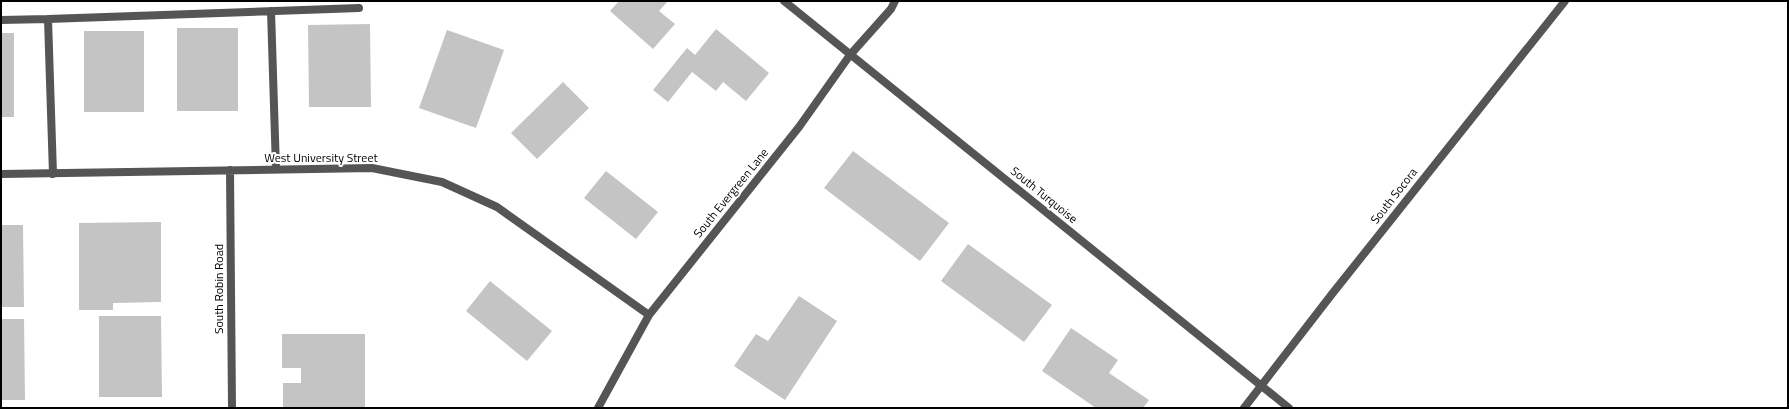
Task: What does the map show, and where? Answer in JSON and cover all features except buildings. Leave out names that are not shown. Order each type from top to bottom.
[{"type":"street","name":"South Turquoise","points":[[784,1],[1289,408]]},
{"type":"street","name":"South Evergreen Lane","points":[[598,408],[648,315],[799,126],[850,55],[891,9],[895,1]]},
{"type":"street","name":"South Socora","points":[[1244,408],[1565,1]]},
{"type":"street","points":[[1,20],[359,8]]},
{"type":"street","points":[[271,11],[276,169]]},
{"type":"street","points":[[48,19],[53,174]]},
{"type":"street","name":"West University Street","points":[[1,174],[372,168],[442,182],[496,207],[648,315]]},
{"type":"street","name":"South Robin Road","points":[[230,170],[232,408]]}]
